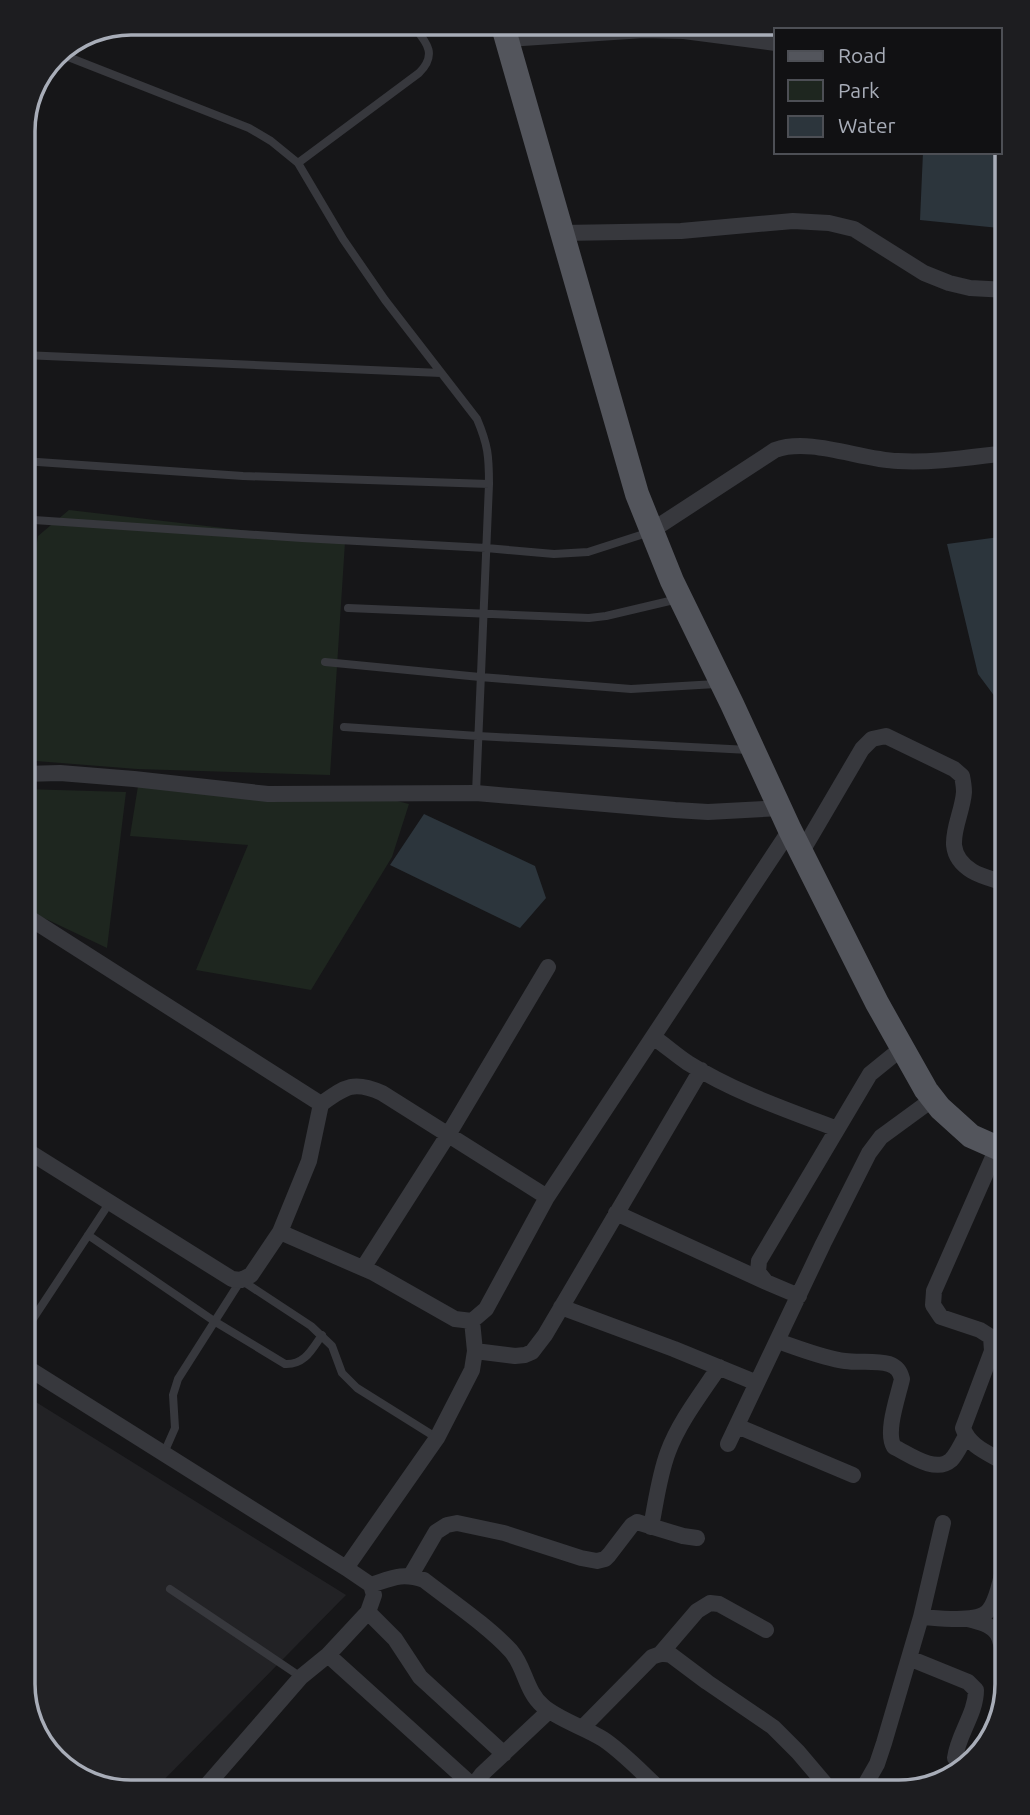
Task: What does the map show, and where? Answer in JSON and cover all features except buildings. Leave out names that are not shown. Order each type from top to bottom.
[{"type":"main road","points":[[505,35],[624,451],[651,531],[680,598],[801,853],[902,1048],[940,1108],[971,1136],[995,1147]]},
{"type":"street","points":[[715,35],[774,43]]},
{"type":"street","points":[[562,233],[681,231],[793,221],[829,223],[854,229],[924,273],[949,283],[995,289]]},
{"type":"street","points":[[651,531],[775,450],[788,445],[807,445],[897,461],[929,461],[995,454]]},
{"type":"street","points":[[801,853],[862,749],[872,740],[887,737],[954,769],[962,776],[964,794],[953,842],[955,855],[973,871],[995,879]]},
{"type":"street","points":[[35,774],[134,779],[268,794],[476,793],[785,819],[653,1037],[547,1197],[486,1309],[472,1321],[455,1319],[363,1268],[280,1232]]},
{"type":"street","points":[[35,922],[321,1104]]},
{"type":"street","points":[[363,1268],[448,1135],[548,967]]},
{"type":"street","points":[[653,1037],[701,1070],[768,1103],[837,1129]]},
{"type":"street","points":[[766,1282],[758,1272],[759,1261],[870,1074],[902,1048]]},
{"type":"street","points":[[475,1351],[515,1356],[531,1352],[545,1335],[701,1070]]},
{"type":"street","points":[[35,1155],[232,1279],[241,1280],[251,1275],[280,1232],[309,1161],[321,1104],[350,1086],[366,1086],[382,1094],[547,1197]]},
{"type":"street","points":[[728,1444],[869,1153],[881,1138],[933,1099]]},
{"type":"street","points":[[995,1165],[934,1291],[933,1305],[941,1317],[981,1329],[991,1337],[992,1352],[963,1428],[974,1445],[995,1457]]},
{"type":"street","points":[[616,1213],[799,1296]]},
{"type":"street","points":[[561,1307],[757,1384]]},
{"type":"street","points":[[346,1568],[437,1438],[472,1370],[475,1351],[472,1321]]},
{"type":"street","points":[[777,1341],[825,1357],[887,1363],[897,1368],[902,1379],[891,1427],[891,1443],[894,1447],[931,1464],[940,1465],[953,1457],[966,1436]]},
{"type":"street","points":[[651,1527],[660,1474],[669,1449],[719,1367]]},
{"type":"street","points":[[35,1373],[371,1585],[374,1595],[368,1612],[328,1655],[301,1677],[211,1780]]},
{"type":"street","points":[[737,1426],[853,1475]]},
{"type":"street","points":[[411,1575],[436,1532],[447,1525],[457,1523],[597,1561],[609,1555],[635,1523],[640,1522],[697,1538]]},
{"type":"street","points":[[868,1780],[884,1743],[921,1617],[943,1523]]},
{"type":"street","points":[[371,1585],[399,1575],[411,1575],[424,1580],[500,1640],[519,1662],[533,1693],[549,1711],[606,1741],[650,1780]]},
{"type":"street","points":[[968,1619],[985,1614],[995,1599]]},
{"type":"street","points":[[583,1727],[652,1657],[661,1653],[697,1611],[710,1603],[719,1604],[766,1630]]},
{"type":"street","points":[[368,1612],[396,1639],[426,1684],[504,1754]]},
{"type":"street","points":[[921,1617],[968,1619],[990,1626],[995,1632]]},
{"type":"street","points":[[661,1653],[671,1655],[773,1727],[798,1752],[820,1780]]},
{"type":"street","points":[[328,1655],[463,1780]]},
{"type":"street","points":[[909,1658],[968,1682],[976,1690],[976,1701],[956,1747],[957,1760]]},
{"type":"street","points":[[478,1780],[549,1711]]},
{"type":"lane","points":[[298,163],[428,65],[430,54],[420,35]]},
{"type":"lane","points":[[70,58],[249,128],[271,141],[298,163],[343,239],[385,300],[477,419],[489,455],[489,484],[476,793]]},
{"type":"lane","points":[[35,356],[441,373]]},
{"type":"lane","points":[[35,462],[243,475],[489,484]]},
{"type":"lane","points":[[35,520],[570,554],[607,547],[651,531]]},
{"type":"lane","points":[[348,608],[589,618],[680,598]]},
{"type":"lane","points":[[325,662],[631,689],[722,683]]},
{"type":"lane","points":[[344,727],[752,750]]},
{"type":"lane","points":[[35,1316],[110,1202]]},
{"type":"lane","points":[[88,1235],[214,1321],[285,1364],[294,1365],[304,1360],[322,1335]]},
{"type":"lane","points":[[164,1454],[175,1428],[173,1395],[178,1379],[241,1280],[322,1335],[332,1346],[342,1373],[357,1388],[437,1438]]},
{"type":"lane","points":[[170,1589],[301,1677]]},
{"type":"shaded area","points":[[35,1401],[346,1595],[164,1780],[112,1778],[78,1764],[51,1737],[38,1709],[36,1697]]},
{"type":"green space","points":[[69,510],[345,542],[330,775],[137,769],[35,761],[35,555],[38,536]]},
{"type":"green space","points":[[138,786],[366,793],[409,804],[392,857],[311,990],[196,970],[248,845],[130,836]]},
{"type":"green space","points":[[35,789],[126,792],[107,948],[35,914]]},
{"type":"water","points":[[923,154],[995,154],[995,228],[920,220]]},
{"type":"water","points":[[995,538],[995,697],[978,674],[947,544]]},
{"type":"water","points":[[424,814],[535,866],[546,898],[520,928],[390,865]]}]
